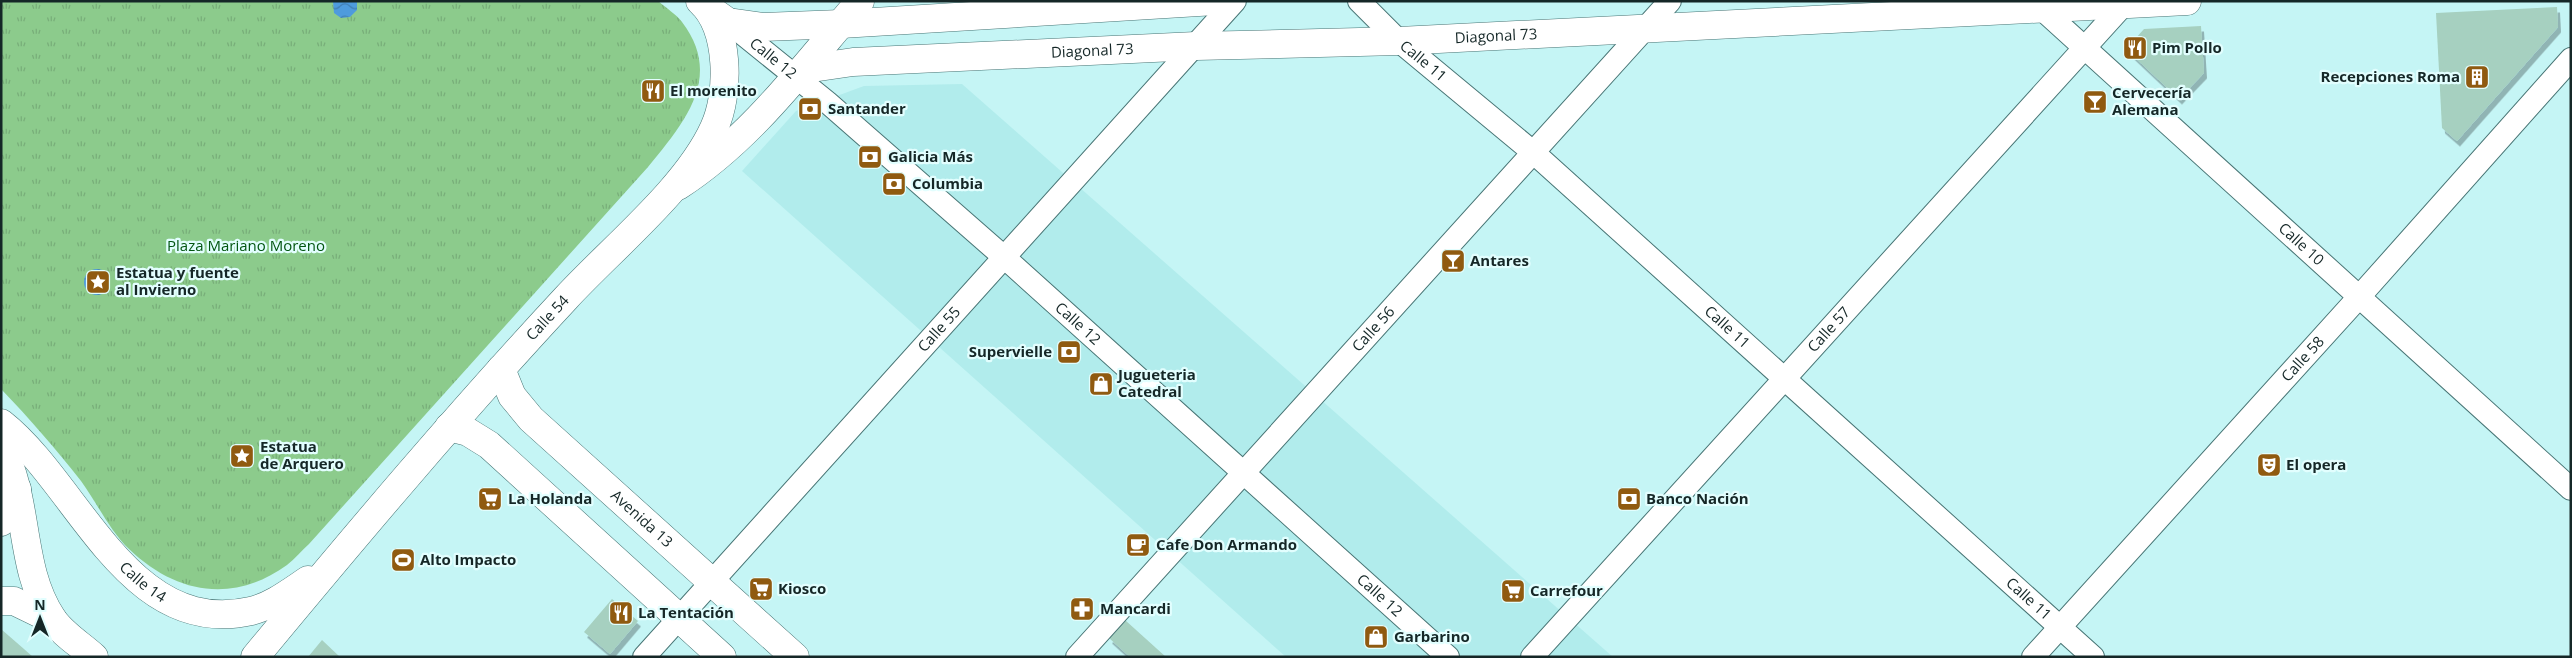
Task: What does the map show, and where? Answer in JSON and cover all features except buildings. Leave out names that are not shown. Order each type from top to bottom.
[{"type":"main road","name":"Calle 54","points":[[255,657],[449,427],[566,297],[673,189],[725,152],[801,73],[860,1]]},
{"type":"main road","points":[[728,22],[763,27],[841,24],[1215,1]]},
{"type":"main road","name":"Diagonal 73","points":[[801,73],[853,62],[1196,46],[1399,41],[2036,5],[2187,1]]},
{"type":"main road","points":[[673,189],[702,150],[714,128],[724,96],[723,50],[717,31],[702,3]]},
{"type":"main road","name":"Calle 12","points":[[702,3],[728,22]]},
{"type":"main road","name":"Avenida 13","points":[[501,369],[512,396],[532,418],[796,657]]},
{"type":"main road","name":"Calle 14","points":[[1,423],[14,433],[42,464],[113,556],[145,585],[180,608],[223,615],[252,611],[278,600],[333,563]]},
{"type":"main road","points":[[449,427],[468,432],[489,445],[722,657]]},
{"type":"main road","points":[[1,448],[17,489],[31,568],[38,591],[53,620]]},
{"type":"main road","points":[[1,522],[17,489]]},
{"type":"main road","points":[[1,601],[14,601],[53,620],[94,657]]},
{"type":"street","name":"Calle 55","points":[[644,657],[1235,1]]},
{"type":"street","name":"Calle 11","points":[[1359,1],[1399,41],[1534,153],[2093,657]]},
{"type":"street","name":"Calle 56","points":[[1077,657],[1670,1]]},
{"type":"street","name":"Calle 57","points":[[1532,657],[2125,3]]},
{"type":"street","name":"Calle 10","points":[[2036,5],[2571,489]]},
{"type":"street","name":"Calle 12","points":[[728,22],[801,73],[1448,657]]},
{"type":"street","name":"Calle 58","points":[[2033,657],[2359,297],[2571,59]]},
{"type":"shaded area","points":[[962,84],[1613,657],[1286,657],[742,171],[796,111],[864,86]]},
{"type":"green space","name":"Plaza Mariano Moreno","points":[[1,1],[658,1],[680,19],[694,42],[699,62],[699,80],[694,99],[686,116],[648,167],[309,544],[287,565],[267,577],[246,585],[226,589],[205,588],[185,584],[166,576],[147,564],[129,549],[116,534],[72,469],[1,389]]},
{"type":"water","points":[[333,1],[357,1],[357,10],[350,17],[341,18],[334,13]]},
{"type":"water","points":[[97,269],[106,273],[110,282],[106,291],[97,295],[88,291],[84,282],[88,273]]},
{"type":"place","name":"Pim Pollo","points":[[2135,48]]},
{"type":"place","name":"Recepciones Roma","points":[[2477,77]]},
{"type":"place","name":"El morenito","points":[[653,91]]},
{"type":"place","name":"Cervecería Alemana","points":[[2095,102]]},
{"type":"place","name":"Santander","points":[[810,109]]},
{"type":"place","name":"Galicia Más","points":[[870,157]]},
{"type":"place","name":"Columbia","points":[[894,184]]},
{"type":"place","name":"Antares","points":[[1453,261]]},
{"type":"place","name":"Estatua y fuente al Invierno","points":[[98,282]]},
{"type":"place","name":"Supervielle","points":[[1069,352]]},
{"type":"place","name":"Jugueteria Catedral","points":[[1101,384]]},
{"type":"place","name":"Estatua de Arquero","points":[[242,456]]},
{"type":"place","name":"El opera","points":[[2269,465]]},
{"type":"place","name":"La Holanda","points":[[490,499]]},
{"type":"place","name":"Banco Nación","points":[[1629,499]]},
{"type":"place","name":"Cafe Don Armando","points":[[1138,545]]},
{"type":"place","name":"Alto Impacto","points":[[403,560]]},
{"type":"place","name":"Kiosco","points":[[761,589]]},
{"type":"place","name":"Carrefour","points":[[1513,591]]},
{"type":"place","name":"Mancardi","points":[[1082,609]]},
{"type":"place","name":"La Tentación","points":[[621,613]]},
{"type":"place","name":"Garbarino","points":[[1376,637]]}]
